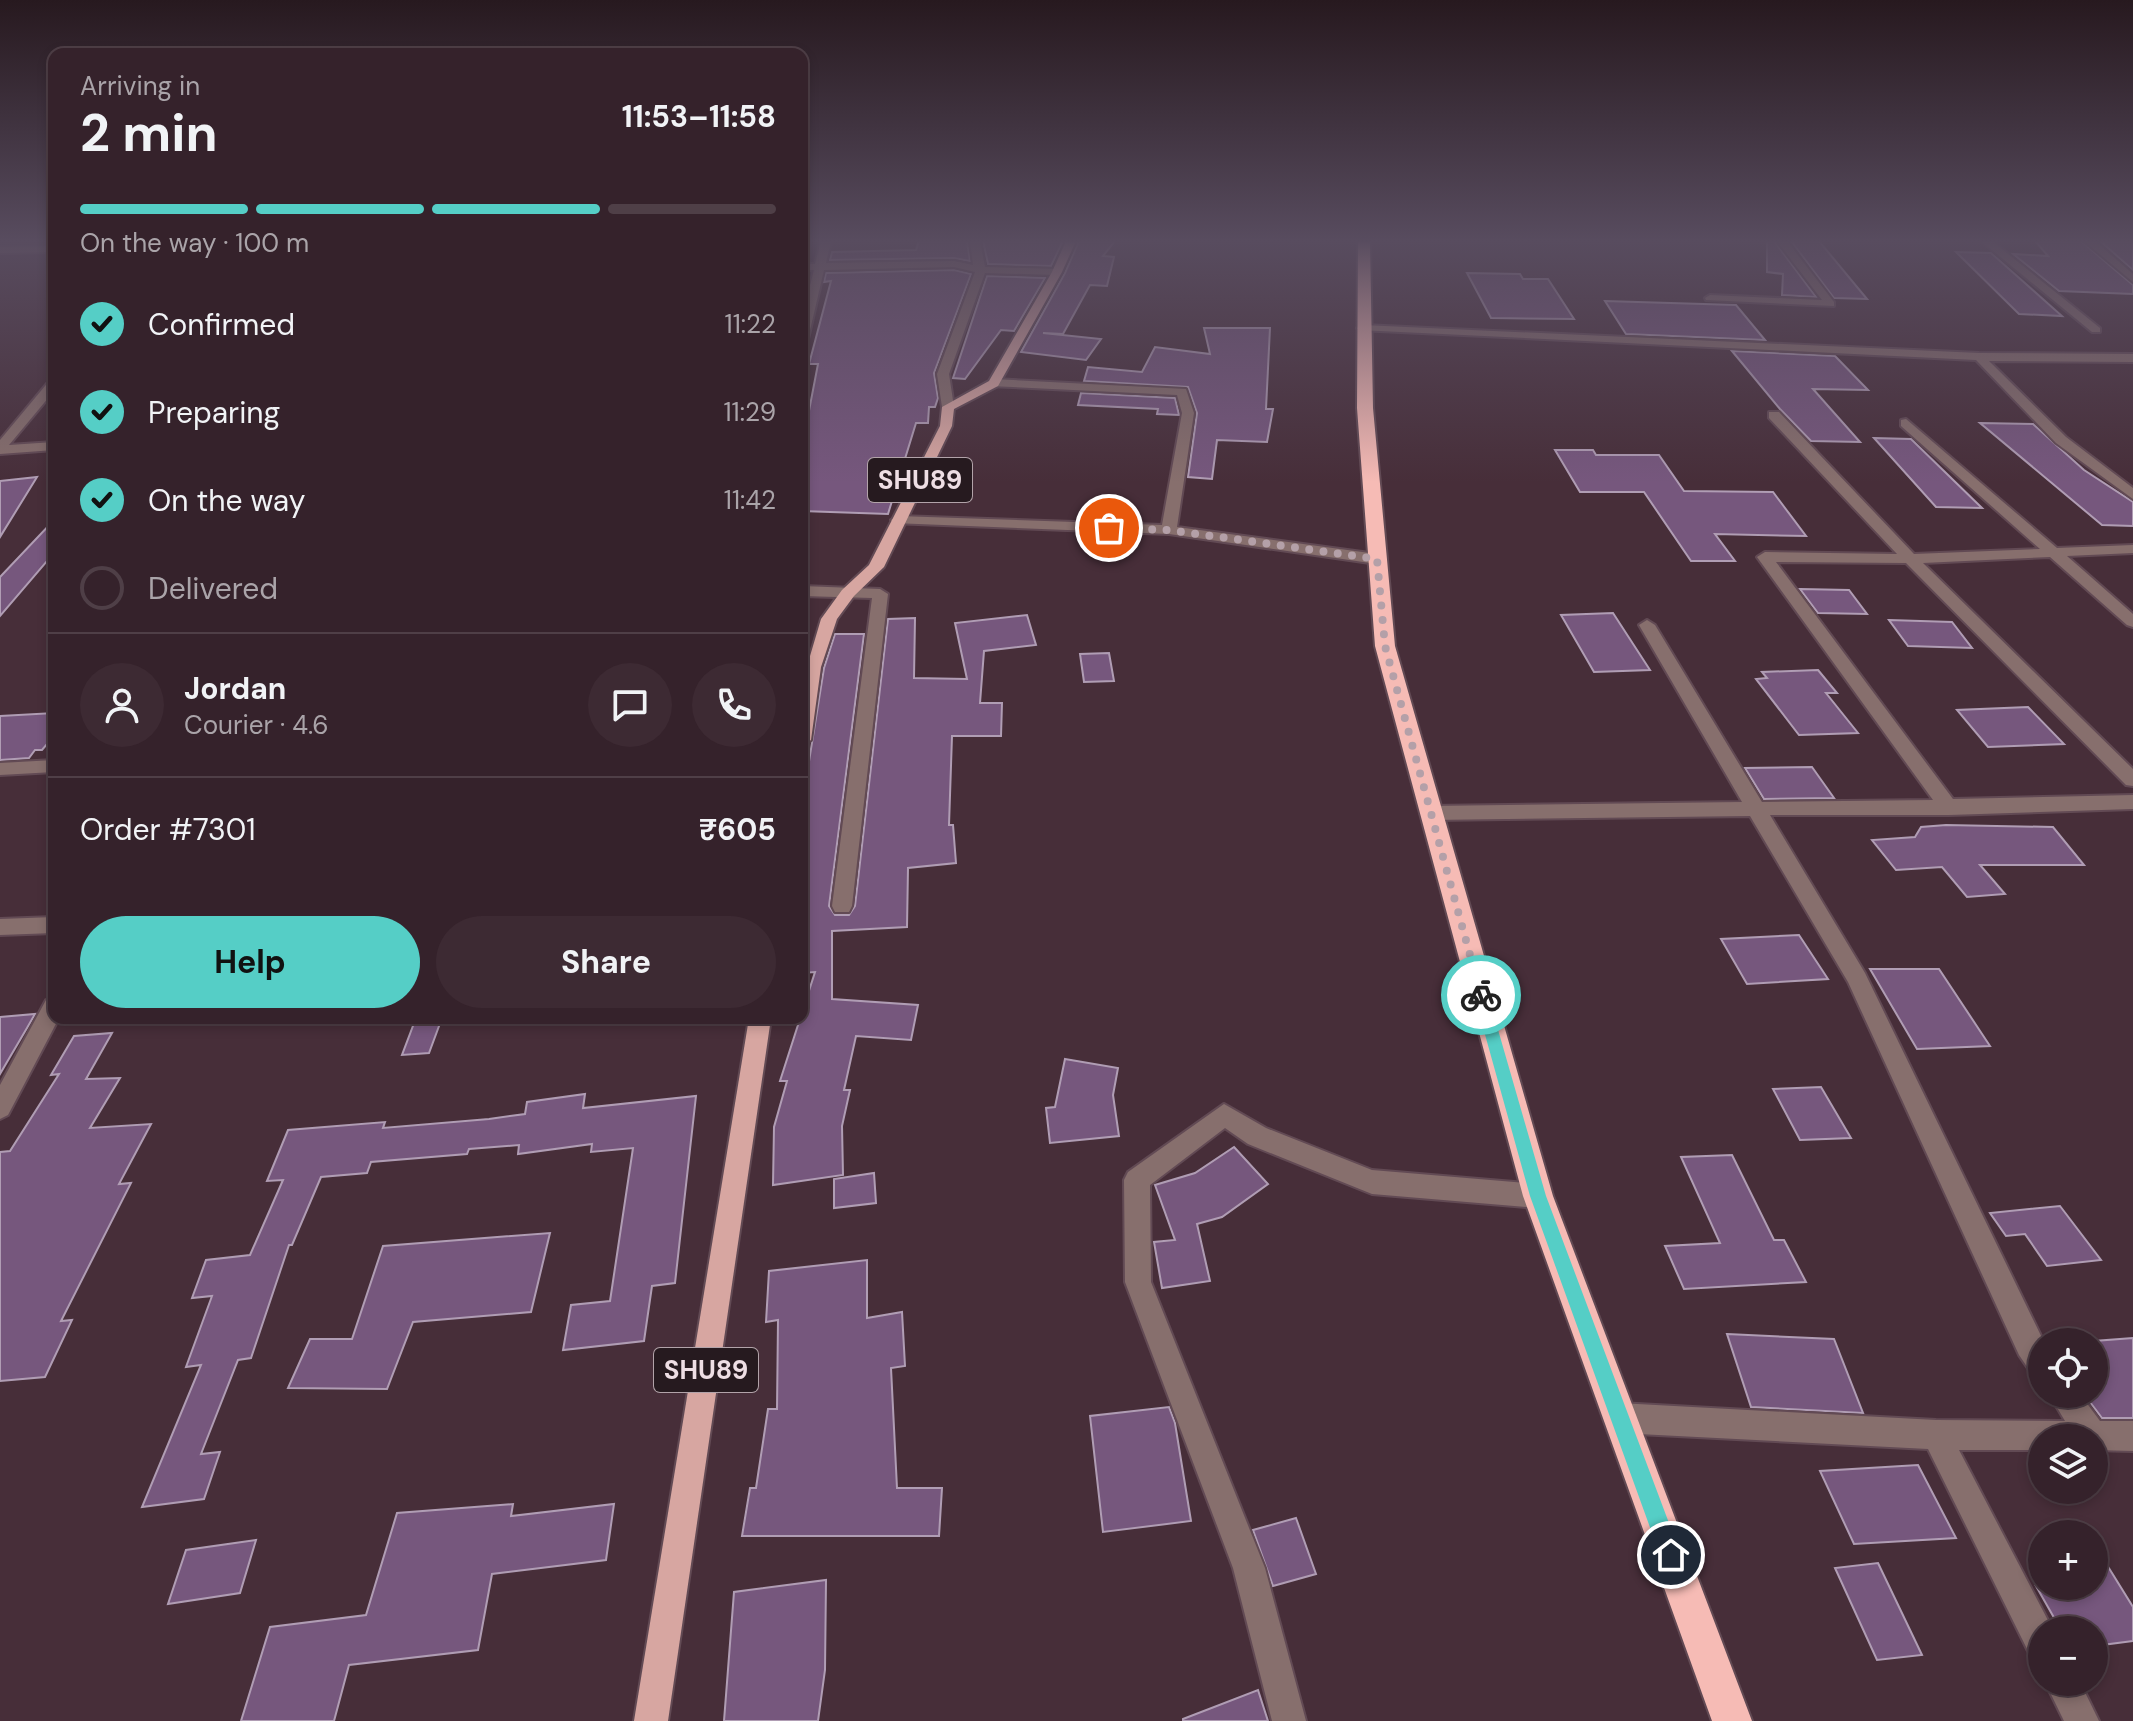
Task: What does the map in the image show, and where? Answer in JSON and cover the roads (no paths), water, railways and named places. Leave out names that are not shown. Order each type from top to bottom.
[{"type":"highway","points":[[1363,321],[1385,646],[1538,1196],[1732,1721]]},
{"type":"main road","points":[[948,407],[994,383],[1029,321]]},
{"type":"main road","name":"SHU89","points":[[808,686],[829,619],[848,593],[876,567],[946,426],[948,407]]},
{"type":"main road","name":"SHU89","points":[[651,1721],[759,1024]]},
{"type":"street","points":[[948,407],[943,374],[962,321]]},
{"type":"street","points":[[2085,321],[2096,330]]},
{"type":"street","points":[[1363,328],[1979,357],[2133,358]]},
{"type":"street","points":[[1979,357],[2061,440],[2133,495]]},
{"type":"street","points":[[994,383],[1182,392],[1188,413],[1169,530]]},
{"type":"street","points":[[0,449],[48,390]]},
{"type":"street","points":[[1774,415],[1910,559],[2133,780]]},
{"type":"street","points":[[1906,423],[2133,622]]},
{"type":"street","points":[[0,449],[48,446]]},
{"type":"street","points":[[898,520],[1169,530],[1377,559]]},
{"type":"street","points":[[1949,808],[1765,557],[1910,559],[2133,549]]},
{"type":"street","points":[[808,591],[880,594],[842,906]]},
{"type":"street","points":[[1647,625],[1857,979],[2028,1343]]},
{"type":"street","points":[[0,769],[48,766]]},
{"type":"street","points":[[1430,813],[1755,807],[1949,808],[2133,802]]},
{"type":"street","points":[[0,927],[48,925]]},
{"type":"street","points":[[0,1108],[48,1017]]},
{"type":"street","points":[[1289,1721],[1249,1568],[1138,1282],[1137,1180],[1224,1115],[1257,1136],[1372,1182],[1538,1196]]},
{"type":"street","points":[[1619,1418],[1936,1435],[2028,1436]]},
{"type":"street","points":[[1936,1435],[2028,1616]]},
{"type":"street","points":[[2108,1436],[2133,1436]]},
{"type":"street","points":[[2069,1696],[2082,1721]]}]
